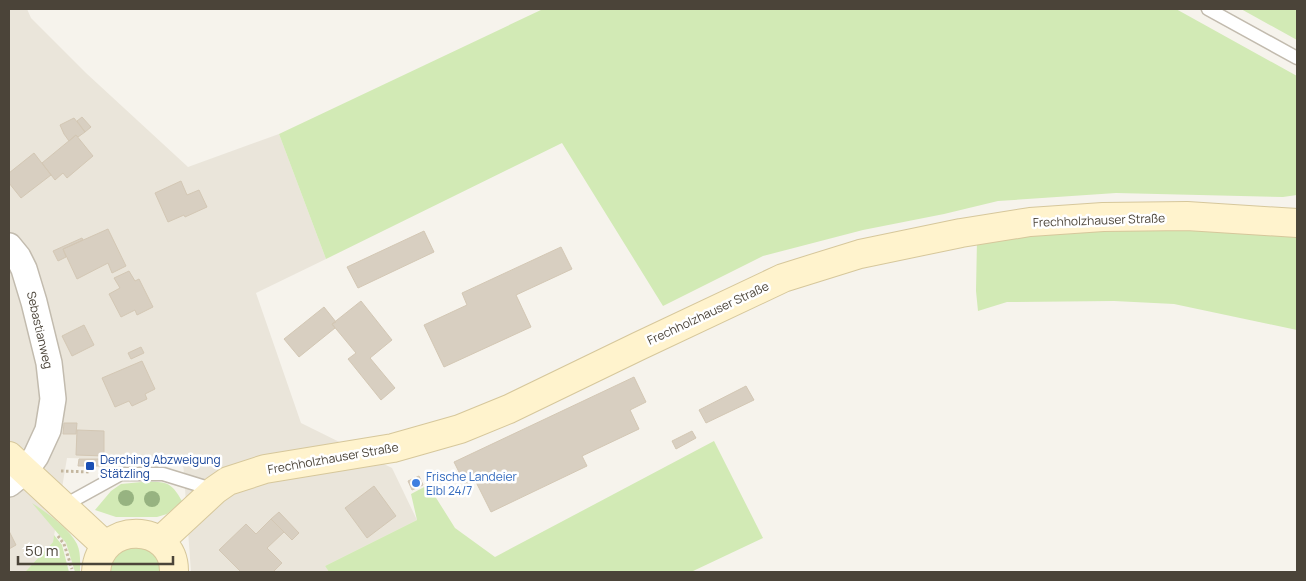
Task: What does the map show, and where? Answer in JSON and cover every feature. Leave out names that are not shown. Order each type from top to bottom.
[{"type":"street","name":"Frechholzhauser Straße","points":[[160,541],[215,490],[228,482],[265,469],[393,448],[460,429],[509,409],[783,278],[860,254],[961,233],[1030,222],[1186,216],[1297,223]]},
{"type":"street","name":"Sebastianweg","points":[[9,246],[18,257],[24,269],[49,363],[52,399],[48,430],[20,467]]},
{"type":"street","points":[[20,467],[106,546]]},
{"type":"street","points":[[96,572],[100,554],[113,540],[122,535],[142,533],[160,541],[172,558],[174,572]]},
{"type":"lane","points":[[1208,9],[1297,58]]},
{"type":"lane","points":[[63,506],[121,474],[163,474],[215,490]]},
{"type":"path","points":[[20,467],[90,472],[90,466]]},
{"type":"shaded area","points":[[9,9],[27,9],[31,18],[86,73],[188,167],[279,134],[326,259],[256,293],[301,423],[392,468],[417,520],[325,566],[329,572],[191,572],[183,461],[67,458],[53,542],[25,572],[9,572]]},
{"type":"green space","points":[[543,9],[1176,9],[1297,76],[1297,195],[1283,197],[1116,193],[998,201],[863,230],[763,256],[663,306],[562,143],[326,259],[279,134]]},
{"type":"green space","points":[[1241,9],[1297,9],[1297,40]]},
{"type":"green space","points":[[1177,229],[1297,234],[1297,330],[1174,304],[1114,301],[1007,302],[978,311],[976,291],[977,240],[1093,232]]},
{"type":"green space","points":[[714,441],[763,538],[691,572],[329,572],[325,566],[417,520],[411,494],[428,485],[455,528],[495,557]]},
{"type":"green space","points":[[162,482],[171,486],[182,501],[167,514],[157,517],[116,517],[95,510],[111,491],[121,484]]},
{"type":"green space","points":[[32,503],[69,532],[79,551],[80,572],[75,572],[66,543]]},
{"type":"green space","points":[[54,535],[62,545],[69,572],[25,572],[53,542]]},
{"type":"green space","points":[[125,544],[153,549],[164,572],[106,572],[106,566]]},
{"type":"building","points":[[82,117],[91,127],[85,132],[77,121]]},
{"type":"building","points":[[74,118],[85,132],[78,137],[76,135],[69,141],[60,125]]},
{"type":"building","points":[[76,135],[93,156],[67,178],[63,173],[55,180],[42,163]]},
{"type":"building","points":[[34,153],[51,175],[21,198],[9,183],[9,173]]},
{"type":"building","points":[[181,181],[187,195],[199,190],[207,207],[168,222],[155,193]]},
{"type":"building","points":[[108,229],[126,266],[112,273],[108,263],[77,279],[63,249]]},
{"type":"building","points":[[424,231],[434,252],[358,288],[347,267]]},
{"type":"building","points":[[82,238],[83,240],[63,249],[66,257],[58,261],[53,251]]},
{"type":"building","points":[[561,247],[572,269],[516,295],[531,327],[444,367],[424,325],[467,305],[462,293]]},
{"type":"building","points":[[129,271],[135,281],[139,279],[153,307],[137,315],[135,310],[121,317],[109,294],[120,288],[114,278]]},
{"type":"building","points":[[361,301],[392,340],[370,358],[395,388],[381,400],[348,359],[356,353],[332,324]]},
{"type":"building","points":[[324,307],[336,322],[332,324],[335,328],[299,357],[284,339]]},
{"type":"building","points":[[84,325],[94,345],[72,356],[62,336]]},
{"type":"building","points":[[141,347],[144,353],[131,359],[128,353]]},
{"type":"building","points":[[142,361],[155,389],[145,394],[147,399],[132,406],[129,401],[115,407],[102,378]]},
{"type":"building","points":[[634,377],[646,402],[630,410],[639,429],[582,456],[587,466],[491,512],[475,480],[466,486],[454,462]]},
{"type":"building","points":[[746,386],[754,400],[706,423],[699,410]]},
{"type":"building","points":[[64,423],[77,423],[76,434],[63,434]]},
{"type":"building","points":[[77,430],[104,431],[104,456],[76,455]]},
{"type":"building","points":[[692,431],[696,438],[676,449],[672,441]]},
{"type":"building","points":[[79,459],[105,459],[104,466],[78,466]]},
{"type":"building","name":"Frische Landeier Elbl 24/7","points":[[419,476],[423,485],[412,490],[408,481]]},
{"type":"building","points":[[374,486],[396,516],[367,538],[345,508]]},
{"type":"building","points":[[279,512],[299,533],[292,540],[271,519]]},
{"type":"building","points":[[271,519],[284,532],[267,548],[282,563],[273,572],[241,572],[219,550],[246,524],[256,534]]},
{"type":"building","points":[[9,531],[16,545],[9,549]]},
{"type":"place","name":"Derching Abzweigung Stätzling","points":[[90,466]]},
{"type":"place","name":"Frische Landeier Elbl 24/7","points":[[416,483]]}]
